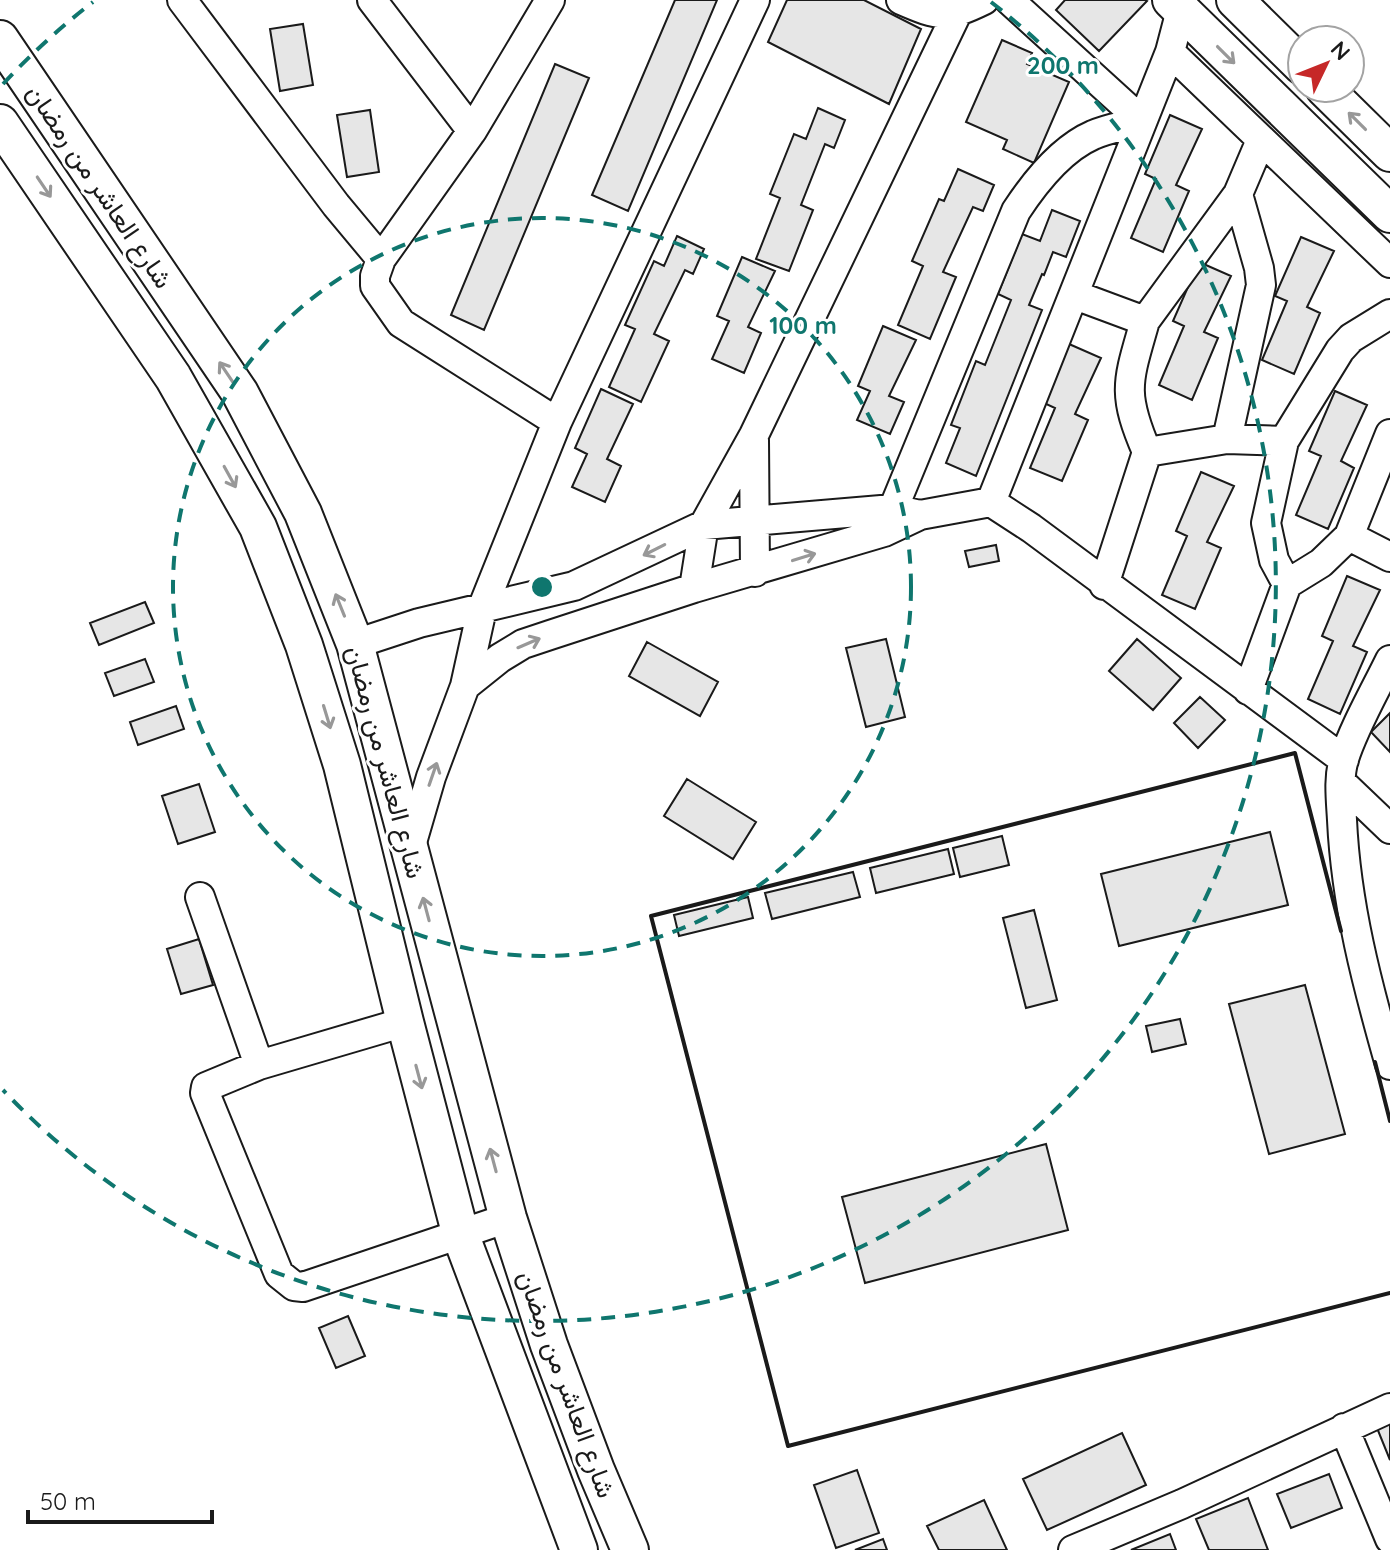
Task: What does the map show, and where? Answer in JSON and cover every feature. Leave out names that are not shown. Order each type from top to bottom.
[{"type":"main road","points":[[1235,0],[1286,50]]},
{"type":"main road","points":[[1176,5],[1390,214]]},
{"type":"main road","name":"شارع العاشر من رمضان","points":[[0,39],[240,393],[303,513],[355,644],[508,1218],[554,1359],[630,1550]]},
{"type":"main road","points":[[1340,104],[1390,153]]},
{"type":"main road","name":"شارع العاشر من رمضان","points":[[0,123],[173,377],[258,527],[304,645],[342,765],[461,1236],[579,1550]]},
{"type":"street","points":[[182,0],[336,205],[381,259]]},
{"type":"street","points":[[372,0],[472,131]]},
{"type":"street","points":[[550,0],[472,131],[381,259],[375,286],[401,323],[557,422]]},
{"type":"street","points":[[410,849],[431,777],[465,686],[482,609],[557,422],[755,0]]},
{"type":"street","points":[[901,0],[940,15],[957,13],[984,0]]},
{"type":"street","points":[[1009,0],[1142,121]]},
{"type":"street","points":[[991,502],[1170,52],[1176,5]]},
{"type":"street","points":[[694,588],[704,525],[754,435],[957,13]]},
{"type":"street","points":[[1170,52],[1390,263]]},
{"type":"street","points":[[899,519],[1016,211],[1045,173],[1084,139],[1142,121]]},
{"type":"street","points":[[1104,585],[1147,452],[1132,418],[1128,380],[1145,321],[1238,194],[1261,140]]},
{"type":"street","points":[[1227,439],[1261,285],[1238,194]]},
{"type":"street","points":[[1075,295],[1145,321]]},
{"type":"street","points":[[1287,584],[1274,560],[1266,523],[1284,441],[1340,350],[1351,338],[1390,316]]},
{"type":"street","points":[[1248,690],[1287,584],[1321,563],[1349,536],[1390,434]]},
{"type":"street","points":[[754,435],[755,572]]},
{"type":"street","points":[[1147,452],[1227,439],[1284,441]]},
{"type":"street","points":[[465,686],[484,669],[523,644],[694,588],[755,572],[899,519],[991,502],[1031,528],[1248,690],[1342,771],[1385,813]]},
{"type":"street","points":[[355,644],[419,623],[574,586],[704,525],[754,520],[899,519]]},
{"type":"street","points":[[1349,536],[1390,557]]},
{"type":"street","points":[[1390,660],[1342,771],[1345,868],[1352,919],[1390,1065]]},
{"type":"street","points":[[200,897],[259,1065]]},
{"type":"street","points":[[405,1022],[259,1065],[206,1087],[205,1093],[279,1274],[285,1281],[303,1287],[508,1218]]},
{"type":"street","points":[[1073,1550],[1182,1504],[1390,1408]]},
{"type":"street","points":[[1344,1428],[1390,1539]]},
{"type":"building","points":[[675,0],[717,0],[628,211],[592,195]]},
{"type":"building","points":[[787,0],[864,0],[921,29],[889,104],[768,42]]},
{"type":"building","points":[[1065,0],[1147,1],[1099,51],[1056,10]]},
{"type":"building","points":[[303,24],[313,85],[280,91],[270,29]]},
{"type":"building","points":[[1002,40],[1032,53],[1027,64],[1069,82],[1034,163],[1003,149],[1007,140],[966,122]]},
{"type":"building","points":[[555,64],[589,78],[484,330],[451,315]]},
{"type":"building","points":[[818,108],[845,120],[834,148],[825,144],[801,205],[813,210],[789,271],[756,259],[780,198],[770,194],[794,134],[806,139]]},
{"type":"building","points":[[370,110],[379,172],[347,177],[337,115]]},
{"type":"building","points":[[1170,115],[1202,129],[1176,185],[1189,191],[1163,252],[1131,238],[1156,179],[1145,174]]},
{"type":"building","points":[[958,169],[994,185],[983,211],[973,207],[943,272],[956,277],[930,339],[898,325],[923,266],[912,261],[939,199],[944,201]]},
{"type":"building","points":[[1052,210],[1080,221],[1066,257],[1053,252],[1029,305],[1042,310],[976,476],[946,463],[960,428],[951,425],[976,361],[985,365],[1011,300],[998,294],[1022,234],[1040,241]]},
{"type":"building","points":[[677,236],[704,249],[693,274],[685,270],[654,334],[669,341],[641,402],[609,387],[635,329],[625,325],[654,261],[664,266]]},
{"type":"building","points":[[1301,237],[1334,251],[1307,307],[1320,313],[1294,374],[1262,360],[1287,301],[1275,296]]},
{"type":"building","points":[[742,257],[775,271],[748,327],[761,333],[744,373],[712,359],[729,321],[717,316]]},
{"type":"building","points":[[1199,262],[1231,276],[1204,332],[1218,338],[1192,400],[1159,385],[1184,326],[1173,321]]},
{"type":"building","points":[[883,326],[916,340],[889,396],[904,402],[890,434],[857,420],[870,391],[858,386]]},
{"type":"building","points":[[1069,344],[1101,358],[1075,414],[1088,420],[1062,481],[1030,468],[1055,408],[1044,403]]},
{"type":"building","points":[[601,389],[633,404],[607,459],[621,466],[605,502],[572,487],[587,454],[575,448]]},
{"type":"building","points":[[1335,391],[1367,405],[1341,461],[1354,468],[1328,529],[1296,515],[1321,456],[1309,451]]},
{"type":"building","points":[[1201,472],[1234,486],[1207,542],[1221,548],[1195,609],[1162,595],[1187,536],[1176,531]]},
{"type":"building","points":[[996,545],[999,561],[969,567],[965,551]]},
{"type":"building","points":[[1347,576],[1380,590],[1353,646],[1367,652],[1340,714],[1308,699],[1333,641],[1322,636]]},
{"type":"building","points":[[145,602],[154,623],[99,645],[90,623]]},
{"type":"building","points":[[886,639],[905,717],[866,727],[846,648]]},
{"type":"building","points":[[1137,639],[1181,678],[1153,710],[1109,671]]},
{"type":"building","points":[[647,642],[718,682],[700,716],[629,676]]},
{"type":"building","points":[[145,659],[154,682],[114,696],[105,673]]},
{"type":"building","points":[[1200,697],[1225,720],[1198,748],[1174,723]]},
{"type":"building","points":[[176,706],[184,729],[138,745],[130,722]]},
{"type":"building","points":[[1390,713],[1390,752],[1371,732]]},
{"type":"building","points":[[687,779],[756,822],[733,859],[664,816]]},
{"type":"building","points":[[199,784],[215,832],[178,844],[162,796]]},
{"type":"building","points":[[1270,832],[1288,905],[1119,946],[1101,874]]},
{"type":"building","points":[[1002,836],[1009,865],[960,877],[953,848]]},
{"type":"building","points":[[948,849],[954,874],[876,893],[870,868]]},
{"type":"building","points":[[853,872],[860,897],[772,919],[765,893]]},
{"type":"building","points":[[748,897],[753,918],[679,936],[674,915]]},
{"type":"building","points":[[1034,910],[1057,1000],[1026,1008],[1003,918]]},
{"type":"building","points":[[199,939],[213,985],[181,994],[167,949]]},
{"type":"building","points":[[1305,985],[1345,1134],[1269,1154],[1229,1004]]},
{"type":"building","points":[[1180,1019],[1186,1044],[1152,1052],[1146,1026]]},
{"type":"building","points":[[1046,1144],[1068,1230],[865,1283],[842,1197]]},
{"type":"building","points":[[348,1316],[365,1356],[336,1368],[319,1328]]},
{"type":"building","points":[[1390,1423],[1390,1460],[1377,1428]]},
{"type":"building","points":[[1122,1433],[1146,1485],[1047,1530],[1023,1479]]},
{"type":"building","points":[[857,1470],[879,1533],[836,1548],[814,1485]]},
{"type":"building","points":[[1329,1474],[1342,1508],[1291,1528],[1277,1494]]},
{"type":"building","points":[[1248,1498],[1268,1550],[1209,1550],[1196,1519]]},
{"type":"building","points":[[984,1500],[1007,1550],[939,1550],[927,1526]]},
{"type":"building","points":[[1170,1534],[1176,1550],[1131,1550]]},
{"type":"building","points":[[883,1539],[887,1550],[855,1550]]},
{"type":"wall","points":[[1341,931],[1295,753],[651,916],[788,1446],[1390,1293]]},
{"type":"wall","points":[[1375,1062],[1390,1121]]}]
